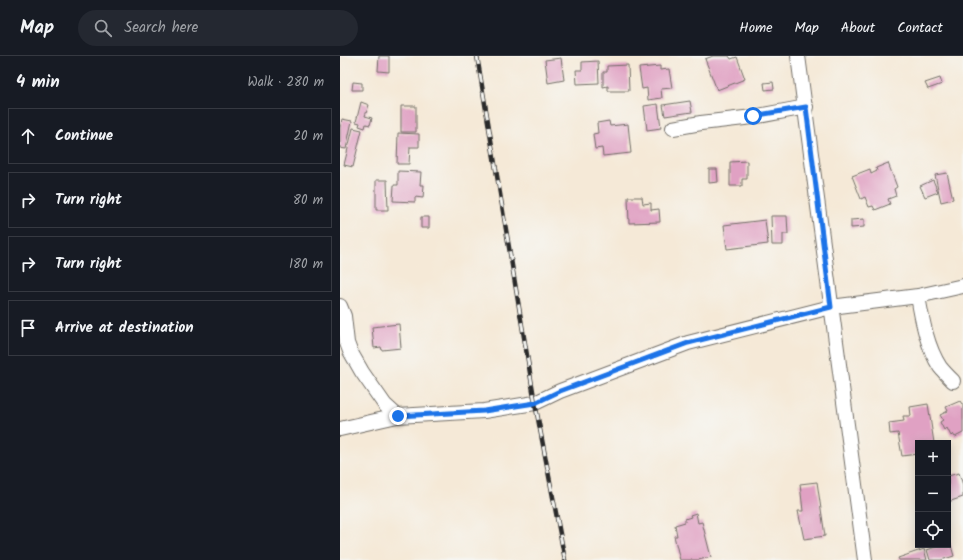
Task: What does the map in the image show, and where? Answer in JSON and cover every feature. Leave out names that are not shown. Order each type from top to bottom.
[{"type":"street","points":[[798,56],[806,107],[865,560]]},
{"type":"street","points":[[673,128],[806,107]]},
{"type":"street","points":[[340,429],[398,416],[484,411],[535,403],[560,391],[688,343],[831,307],[918,296],[963,286]]},
{"type":"street","points":[[918,296],[922,319],[933,354],[941,369],[953,381]]},
{"type":"street","points":[[340,306],[344,316],[347,343],[350,351],[362,372],[385,405],[398,416]]},
{"type":"building","points":[[379,56],[389,56],[389,72],[378,71]]},
{"type":"building","points":[[713,56],[729,56],[731,59],[737,57],[745,79],[717,90],[705,59]]},
{"type":"building","points":[[561,58],[564,80],[548,83],[545,60]]},
{"type":"building","points":[[598,61],[599,83],[577,84],[576,70],[582,70],[582,62]]},
{"type":"building","points":[[628,65],[629,91],[608,91],[608,86],[603,87],[603,72],[607,72],[607,66]]},
{"type":"building","points":[[660,66],[660,70],[669,69],[672,88],[661,89],[662,98],[648,100],[647,88],[642,89],[639,68]]},
{"type":"building","points":[[940,78],[942,84],[928,89],[925,83]]},
{"type":"building","points":[[353,82],[362,83],[362,90],[352,90]]},
{"type":"building","points":[[773,82],[774,89],[765,90],[764,83]]},
{"type":"building","points":[[690,101],[692,112],[665,116],[663,105]]},
{"type":"building","points":[[361,102],[369,105],[365,116],[372,118],[370,125],[366,124],[365,128],[359,126],[360,123],[356,122]]},
{"type":"building","points":[[658,104],[661,128],[647,130],[644,106]]},
{"type":"building","points":[[401,106],[416,106],[416,132],[401,132]]},
{"type":"building","points":[[342,119],[352,121],[346,149],[340,148],[340,128]]},
{"type":"building","points":[[609,121],[610,126],[628,124],[631,153],[603,156],[602,148],[595,149],[593,134],[598,133],[597,123]]},
{"type":"building","points":[[353,128],[362,130],[353,167],[344,165]]},
{"type":"building","points":[[398,133],[419,134],[419,147],[410,147],[409,164],[397,164]]},
{"type":"building","points":[[747,161],[747,179],[742,179],[742,186],[730,186],[730,162]]},
{"type":"building","points":[[888,163],[897,187],[894,189],[896,196],[888,199],[890,204],[875,210],[873,206],[869,207],[865,197],[861,199],[852,176],[870,169],[871,174],[877,171],[876,168]]},
{"type":"building","points":[[709,169],[717,169],[718,182],[709,183]]},
{"type":"building","points":[[398,171],[421,172],[420,185],[424,185],[423,198],[415,197],[415,202],[393,201],[394,185],[398,185]]},
{"type":"building","points":[[947,173],[953,199],[941,202],[935,175]]},
{"type":"building","points":[[376,180],[387,180],[388,210],[376,210]]},
{"type":"building","points":[[933,180],[938,192],[925,197],[920,186]]},
{"type":"building","points":[[628,197],[642,197],[643,204],[651,203],[651,210],[659,209],[660,222],[629,223]]},
{"type":"building","points":[[771,216],[787,216],[788,234],[783,234],[783,245],[772,245]]},
{"type":"building","points":[[421,217],[429,217],[429,228],[421,228]]},
{"type":"building","points":[[864,219],[864,227],[851,228],[851,220]]},
{"type":"building","points":[[765,220],[768,244],[727,249],[724,225]]},
{"type":"building","points":[[399,324],[401,348],[382,350],[381,347],[374,348],[372,327]]},
{"type":"building","points":[[960,401],[963,404],[963,433],[955,437],[953,434],[951,436],[947,428],[944,430],[940,422],[943,420],[940,415],[948,411],[946,407]]},
{"type":"building","points":[[928,404],[934,440],[915,440],[915,454],[902,456],[898,433],[890,434],[889,423],[904,421],[903,416],[911,416],[910,407]]},
{"type":"building","points":[[959,473],[963,485],[963,497],[951,501],[951,476]]},
{"type":"building","points":[[817,482],[825,536],[804,539],[798,511],[803,511],[800,484]]},
{"type":"building","points":[[696,513],[698,523],[702,522],[711,557],[698,560],[680,560],[674,536],[677,536],[675,525],[685,522],[685,519]]},
{"type":"building","points":[[951,546],[954,556],[941,560],[930,560],[927,550],[933,548],[951,548]]},
{"type":"building","points":[[924,549],[927,560],[899,560],[898,558]]},
{"type":"railway","points":[[477,56],[535,403],[565,560]]},
{"type":"route","points":[[398,416],[484,411],[535,403],[560,391],[688,343],[831,307],[806,107],[753,116]]}]
